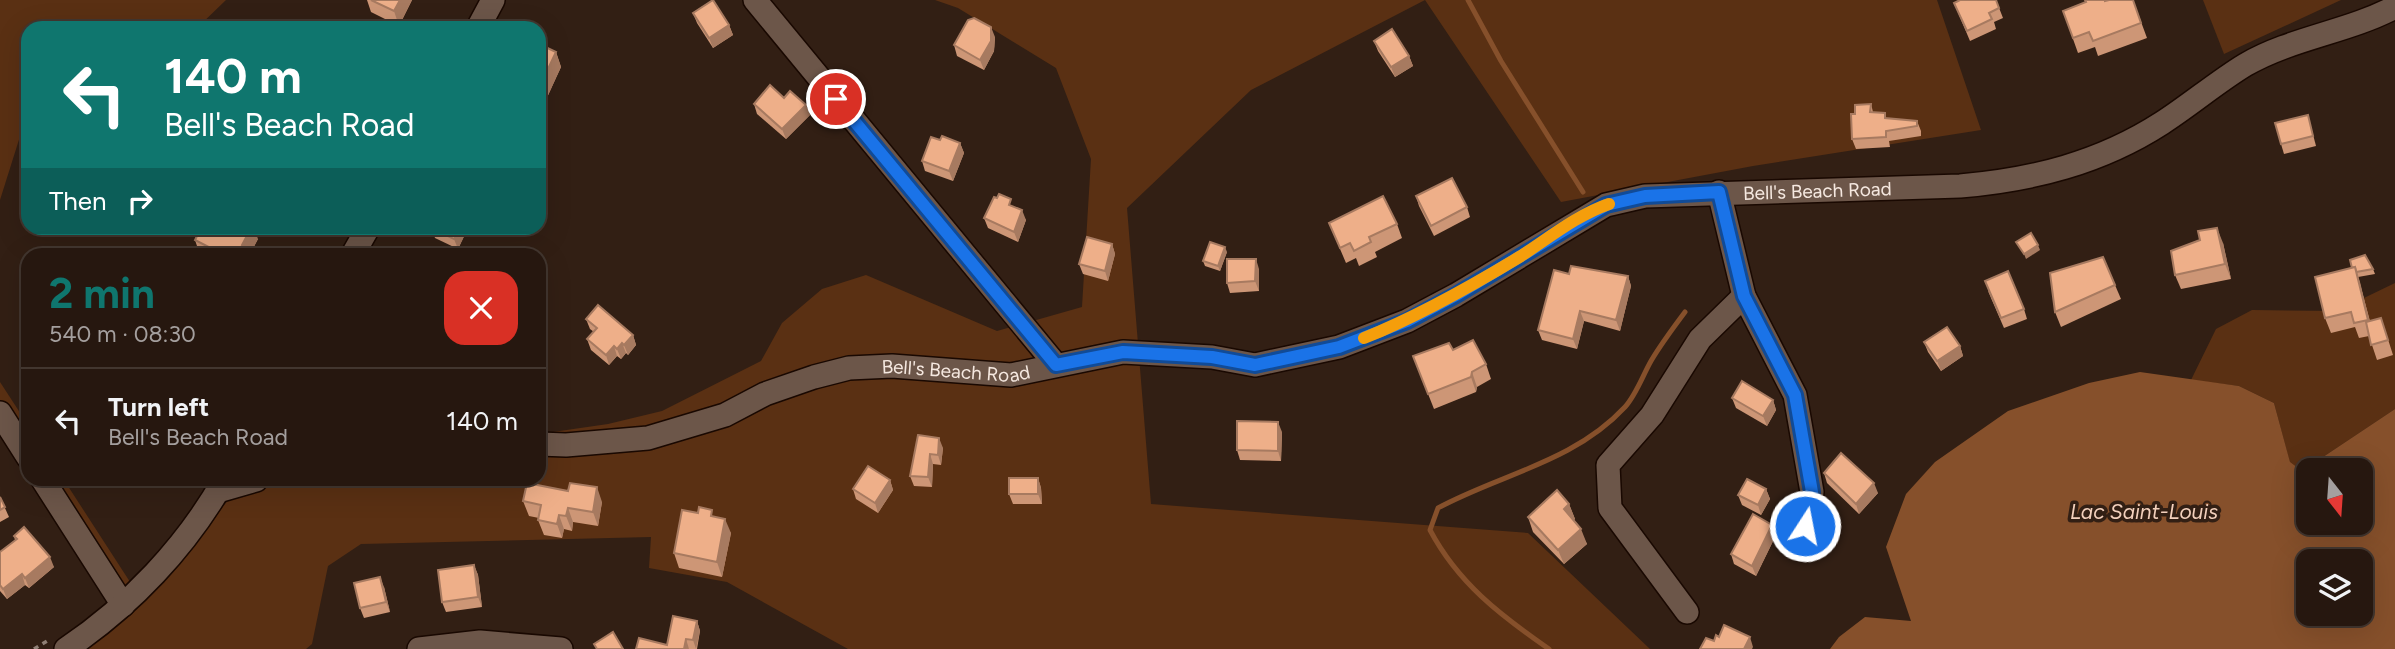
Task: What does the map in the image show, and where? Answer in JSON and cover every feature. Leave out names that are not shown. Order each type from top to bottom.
[{"type":"street","points":[[482,21],[494,0]]},
{"type":"street","points":[[755,0],[1056,365]]},
{"type":"street","name":"Bell's Beach Road","points":[[546,444],[566,445],[648,438],[725,415],[765,394],[849,368],[892,366],[1011,375],[1123,352],[1212,357],[1255,365],[1339,347],[1407,321],[1456,295],[1606,205],[1645,196],[1719,192],[1960,186],[2007,182],[2066,169],[2130,141],[2160,124],[2245,65],[2395,7]]},
{"type":"street","points":[[1719,192],[1744,296],[1795,395],[1812,492],[1805,526]]},
{"type":"street","points":[[1687,612],[1610,508],[1608,465],[1652,415],[1700,339],[1744,296]]},
{"type":"street","points":[[0,413],[21,446]]},
{"type":"street","points":[[47,486],[123,605]]},
{"type":"street","points":[[66,649],[123,605],[157,572],[220,486]]},
{"type":"street","points":[[419,649],[480,642],[561,649]]},
{"type":"shaded area","points":[[0,0],[226,0],[204,21],[21,21],[21,133],[0,200]]},
{"type":"shaded area","points":[[935,0],[1425,0],[1251,90],[1127,208],[1151,504],[1528,533],[1650,649],[848,649],[727,582],[649,568],[651,537],[361,544],[328,566],[312,644],[306,649],[84,649],[132,611],[51,486],[68,486],[143,602],[230,498],[263,486],[546,486],[546,433],[608,424],[662,411],[761,361],[782,323],[822,289],[866,275],[997,331],[1082,307],[1091,159],[1056,68],[958,8]]},
{"type":"shaded area","points":[[1425,0],[1937,0],[1981,130],[1753,166],[1561,202]]},
{"type":"shaded area","points":[[2203,0],[2341,0],[2224,54]]},
{"type":"shaded area","points":[[2395,283],[2395,409],[2322,458],[2296,458],[2296,467],[2290,463],[2274,403],[2239,386],[2191,380],[2216,329],[2252,310],[2337,311]]},
{"type":"shaded area","points":[[0,382],[21,414],[21,438],[0,406]]},
{"type":"water","name":"Lac Saint-Louis","points":[[2140,372],[2239,386],[2274,403],[2290,462],[2296,466],[2296,536],[2373,536],[2373,458],[2322,458],[2395,409],[2395,649],[1830,649],[1839,637],[1865,617],[1911,621],[1886,547],[1906,494],[1935,462],[2008,411],[2089,383]]},
{"type":"building","points":[[371,0],[400,0],[394,11]]},
{"type":"building","points":[[713,0],[729,25],[709,38],[693,13]]},
{"type":"building","points":[[1960,0],[1996,0],[1999,8],[1989,13],[1992,19],[1967,31],[1954,3]]},
{"type":"building","points":[[2085,0],[2133,0],[2141,23],[2093,41],[2089,32],[2073,38],[2063,11],[2086,2]]},
{"type":"building","points":[[974,18],[991,27],[991,41],[980,60],[954,45],[968,20]]},
{"type":"building","points":[[1392,29],[1409,56],[1391,67],[1374,41]]},
{"type":"building","points":[[546,47],[556,52],[546,73]]},
{"type":"building","points":[[770,85],[784,98],[790,91],[806,105],[782,129],[754,104]]},
{"type":"building","points":[[1871,104],[1870,112],[1885,113],[1885,118],[1917,121],[1917,126],[1886,131],[1886,137],[1852,139],[1851,114],[1855,114],[1855,105]]},
{"type":"building","points":[[2308,115],[2313,136],[2281,144],[2275,123]]},
{"type":"building","points":[[942,136],[960,143],[949,171],[922,161],[931,137],[940,140]]},
{"type":"building","points":[[1452,178],[1467,207],[1431,226],[1416,196]]},
{"type":"building","points":[[999,194],[1011,199],[1009,205],[1022,210],[1014,232],[984,218],[994,197],[997,198]]},
{"type":"building","points":[[1383,196],[1397,224],[1369,237],[1371,242],[1354,251],[1350,243],[1340,248],[1329,223]]},
{"type":"building","points":[[2217,228],[2225,264],[2175,275],[2171,251],[2200,240],[2198,231]]},
{"type":"building","points":[[2031,233],[2038,245],[2024,254],[2016,242]]},
{"type":"building","points":[[198,235],[247,235],[242,245],[246,248],[210,248],[195,240]]},
{"type":"building","points":[[1087,237],[1112,244],[1105,271],[1079,264]]},
{"type":"building","points":[[1210,242],[1225,247],[1218,266],[1203,261]]},
{"type":"building","points":[[2365,255],[2373,269],[2356,272],[2350,260]]},
{"type":"building","points":[[2103,257],[2115,285],[2055,312],[2050,273]]},
{"type":"building","points":[[1227,259],[1256,259],[1255,281],[1227,283]]},
{"type":"building","points":[[1571,266],[1628,276],[1616,320],[1580,311],[1573,339],[1538,330],[1554,270],[1569,274]]},
{"type":"building","points":[[2355,267],[2368,320],[2354,323],[2351,312],[2325,318],[2315,277]]},
{"type":"building","points":[[2008,271],[2024,309],[2001,318],[1985,281]]},
{"type":"building","points":[[598,305],[633,335],[624,345],[622,343],[617,349],[614,346],[606,355],[587,339],[597,328],[586,319]]},
{"type":"building","points":[[2381,318],[2388,340],[2371,345],[2366,322]]},
{"type":"building","points":[[1947,327],[1960,346],[1937,361],[1924,342]]},
{"type":"building","points":[[1473,340],[1486,364],[1472,372],[1471,377],[1428,394],[1413,356],[1449,343],[1453,350]]},
{"type":"building","points":[[1742,381],[1773,400],[1763,416],[1732,398]]},
{"type":"building","points":[[1237,421],[1278,422],[1278,451],[1237,450]]},
{"type":"building","points":[[918,435],[939,438],[938,455],[930,454],[928,477],[910,476]]},
{"type":"building","points":[[1841,453],[1874,483],[1856,504],[1824,473]]},
{"type":"building","points":[[868,466],[890,480],[875,503],[853,489]]},
{"type":"building","points":[[1009,478],[1038,478],[1038,494],[1009,494]]},
{"type":"building","points":[[1747,479],[1766,489],[1758,505],[1738,495]]},
{"type":"building","points":[[570,483],[597,487],[593,512],[568,508],[566,516],[559,515],[557,524],[538,520],[541,505],[523,501],[526,486],[568,491]]},
{"type":"building","points":[[1557,490],[1569,504],[1564,509],[1581,529],[1558,550],[1528,517]]},
{"type":"building","points":[[0,497],[5,507],[0,510]]},
{"type":"building","points":[[699,507],[712,510],[711,516],[725,519],[717,562],[674,553],[682,510],[698,513]]},
{"type":"building","points":[[1753,514],[1772,525],[1752,566],[1731,554]]},
{"type":"building","points":[[24,527],[50,557],[25,578],[22,574],[3,589],[0,585],[0,552],[17,539],[14,536]]},
{"type":"building","points":[[474,565],[478,597],[442,602],[438,570]]},
{"type":"building","points":[[380,577],[386,602],[360,608],[354,583]]},
{"type":"building","points":[[673,616],[697,621],[693,640],[686,639],[684,649],[636,649],[639,638],[667,645]]},
{"type":"building","points":[[1724,625],[1750,637],[1744,649],[1700,649],[1706,638],[1714,641],[1716,635],[1719,637]]},
{"type":"building","points":[[613,632],[623,649],[597,649],[594,644]]},
{"type":"waterway","points":[[1468,0],[1501,61],[1583,192]]},
{"type":"waterway","points":[[1549,649],[1482,597],[1454,566],[1430,530],[1438,508],[1560,454],[1605,426],[1629,402],[1655,355],[1685,312]]},
{"type":"slow traffic","points":[[1364,338],[1407,321],[1456,295],[1577,220],[1609,204]]},
{"type":"route","points":[[836,99],[1056,365],[1123,352],[1164,352],[1255,365],[1339,347],[1407,321],[1456,295],[1606,205],[1645,196],[1719,192],[1744,296],[1795,395],[1812,492],[1805,526]]}]
